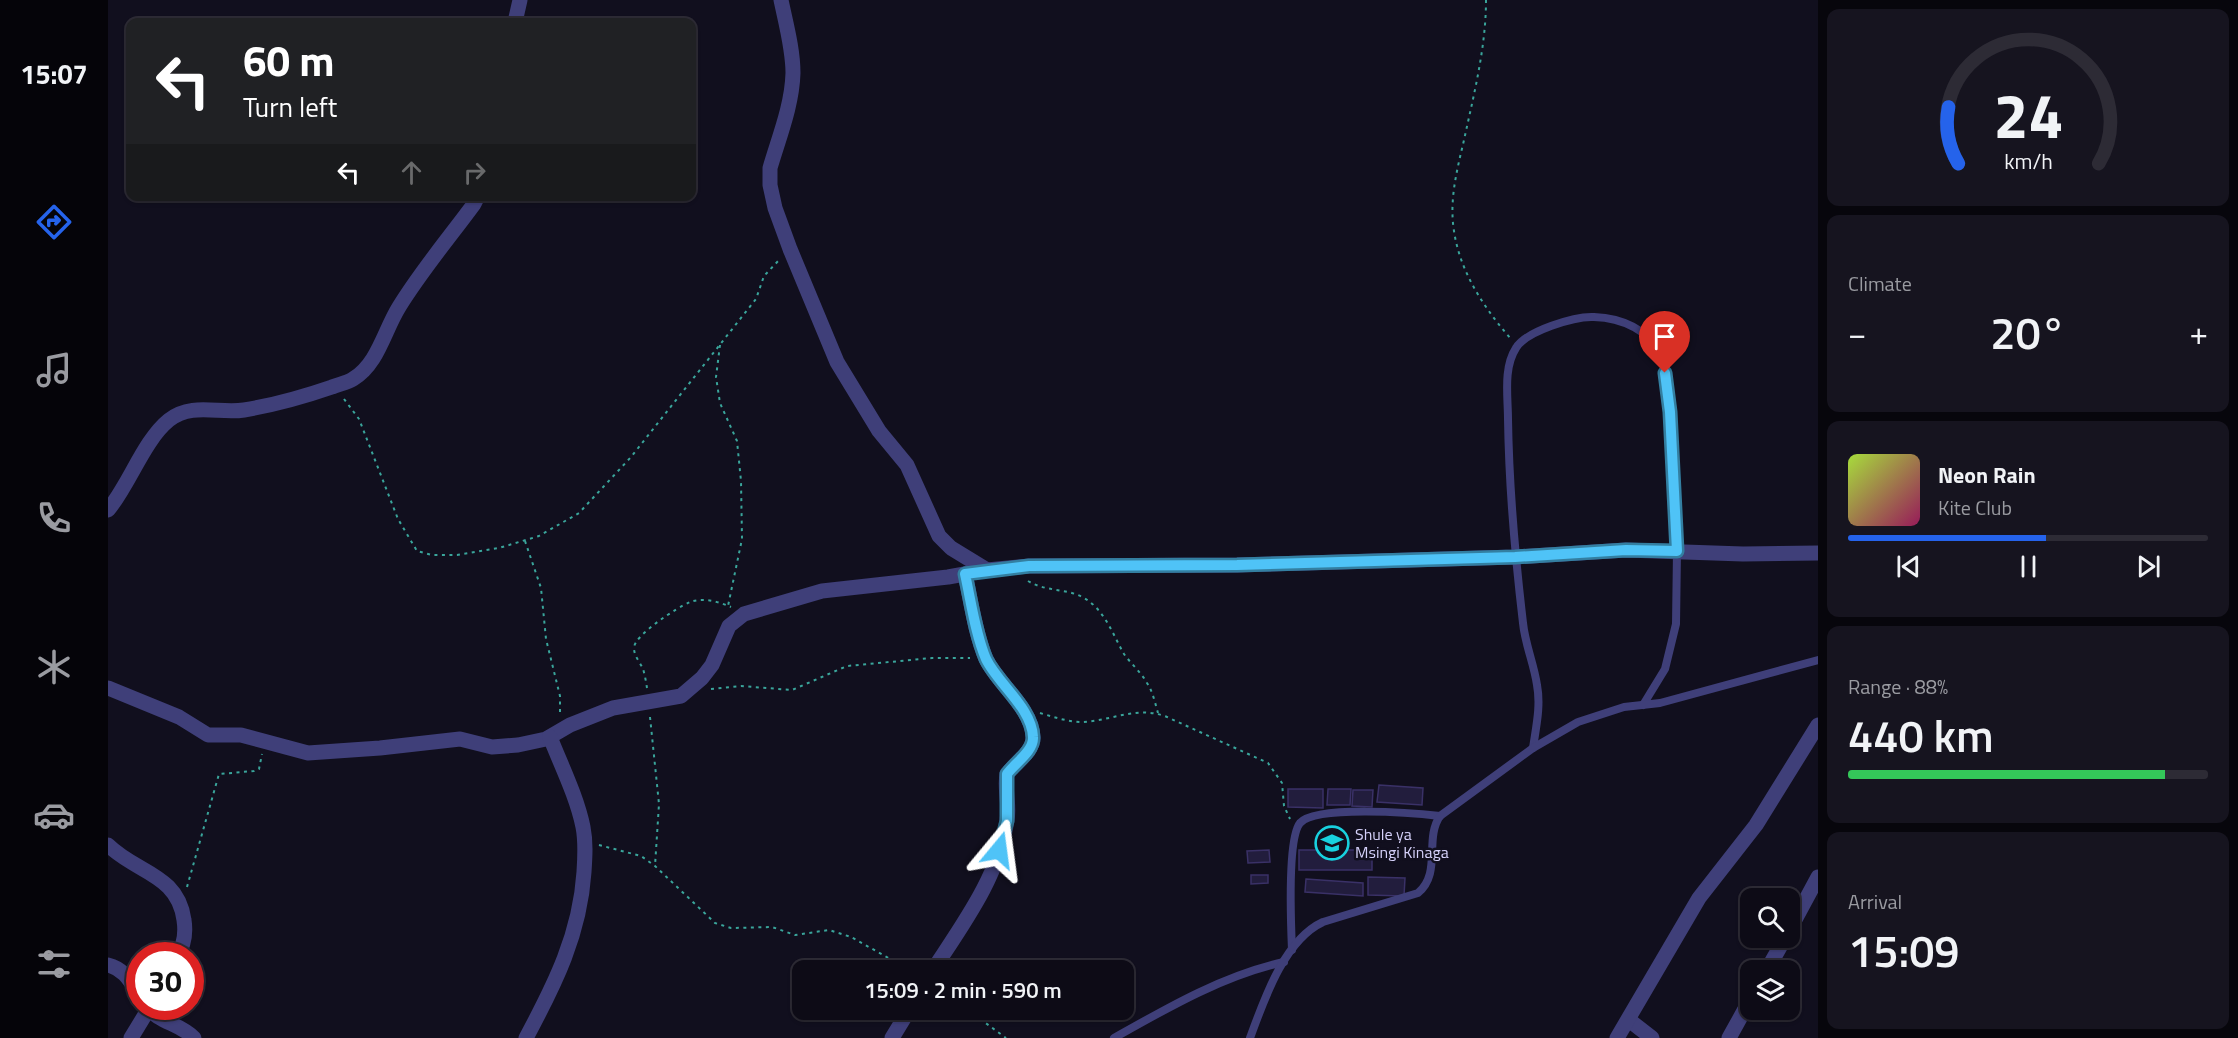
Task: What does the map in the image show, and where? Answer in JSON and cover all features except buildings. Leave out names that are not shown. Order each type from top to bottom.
[{"type":"street","points":[[516,18],[520,0]]},
{"type":"street","points":[[781,0],[792,52],[793,74],[787,110],[770,168],[770,176],[776,208],[790,249],[837,362],[879,431],[907,465],[939,536],[951,548],[987,570]]},
{"type":"street","points":[[108,510],[157,433],[170,420],[186,411],[203,408],[226,412],[244,410],[326,389],[352,380],[365,371],[374,358],[398,309],[476,201]]},
{"type":"street","points":[[108,688],[178,717],[208,735],[241,735],[265,740],[295,751],[308,753],[380,748],[460,739],[497,748],[538,742],[590,716],[613,708],[681,696],[712,665],[729,626],[744,614],[822,591],[1012,568],[1237,565],[1515,557],[1626,550],[1743,554],[1817,552]]},
{"type":"street","points":[[940,960],[972,910],[993,870],[1007,821],[1007,774],[1032,747],[1034,738],[1028,717],[987,661],[965,574]]},
{"type":"street","points":[[1617,1038],[1699,898],[1756,825],[1818,725]]},
{"type":"street","points":[[526,1038],[564,961],[577,925],[583,899],[586,843],[583,824],[554,734]]},
{"type":"street","points":[[108,845],[124,859],[160,878],[170,886],[180,904],[185,933],[184,942]]},
{"type":"street","points":[[1800,911],[1818,878]]},
{"type":"street","points":[[108,965],[122,971],[126,977]]},
{"type":"street","points":[[1729,1038],[1740,1018]]},
{"type":"street","points":[[131,1038],[141,1020]]},
{"type":"street","points":[[162,1020],[183,1028],[194,1038]]},
{"type":"street","points":[[892,1038],[903,1020]]},
{"type":"street","points":[[1629,1020],[1652,1038]]},
{"type":"lane","points":[[1533,748],[1537,721],[1538,685],[1525,637],[1515,557],[1508,445],[1507,382],[1510,360],[1517,346],[1547,328],[1589,316],[1619,320],[1635,327],[1654,340],[1663,354],[1670,412],[1677,551],[1676,624],[1665,669],[1643,705]]},
{"type":"lane","points":[[1250,1038],[1268,992],[1284,962],[1313,927],[1412,896],[1425,887],[1432,868],[1436,824],[1440,816],[1533,748],[1578,722],[1624,707],[1660,703],[1818,660]]},
{"type":"lane","points":[[1292,950],[1294,833],[1305,819],[1328,813],[1385,812],[1440,816]]},
{"type":"lane","points":[[1114,1038],[1215,986],[1259,967],[1284,962]]},
{"type":"path","points":[[1486,0],[1482,56],[1455,176],[1452,204],[1454,231],[1459,252],[1475,290],[1517,346]]},
{"type":"path","points":[[326,389],[347,401],[359,419],[398,519],[417,551],[432,555],[457,555],[499,548],[539,536],[565,522],[592,500],[631,457],[756,299],[764,276],[790,249]]},
{"type":"path","points":[[720,344],[716,376],[720,403],[737,441],[741,481],[742,539],[728,606]]},
{"type":"path","points":[[525,540],[541,588],[546,639],[560,696],[554,734]]},
{"type":"path","points":[[1012,568],[1037,586],[1076,594],[1093,605],[1104,618],[1125,654],[1147,682],[1154,696],[1158,713]]},
{"type":"path","points":[[655,866],[659,804],[650,720],[651,702],[643,670],[634,647],[637,639],[653,625],[690,602],[708,600],[744,614]]},
{"type":"path","points":[[706,690],[741,686],[792,690],[847,666],[932,658],[974,658],[987,661]]},
{"type":"path","points":[[1020,707],[1071,722],[1084,722],[1140,712],[1158,713],[1268,763],[1282,783],[1284,806],[1292,821],[1294,833]]},
{"type":"path","points":[[180,904],[192,874],[219,774],[249,773],[259,769],[265,740]]},
{"type":"path","points":[[586,843],[628,851],[641,856],[655,866],[715,923],[724,926],[772,927],[795,935],[829,930],[851,937],[892,960]]},
{"type":"path","points":[[981,1020],[1005,1038]]},
{"type":"place","name":"Shule ya Msingi Kinaga","points":[[1332,843]]},
{"type":"route","points":[[999,850],[1007,821],[1007,774],[1032,747],[1034,738],[1028,717],[987,661],[965,574],[1029,566],[1237,565],[1515,557],[1626,550],[1677,551],[1670,412],[1665,373]]}]
